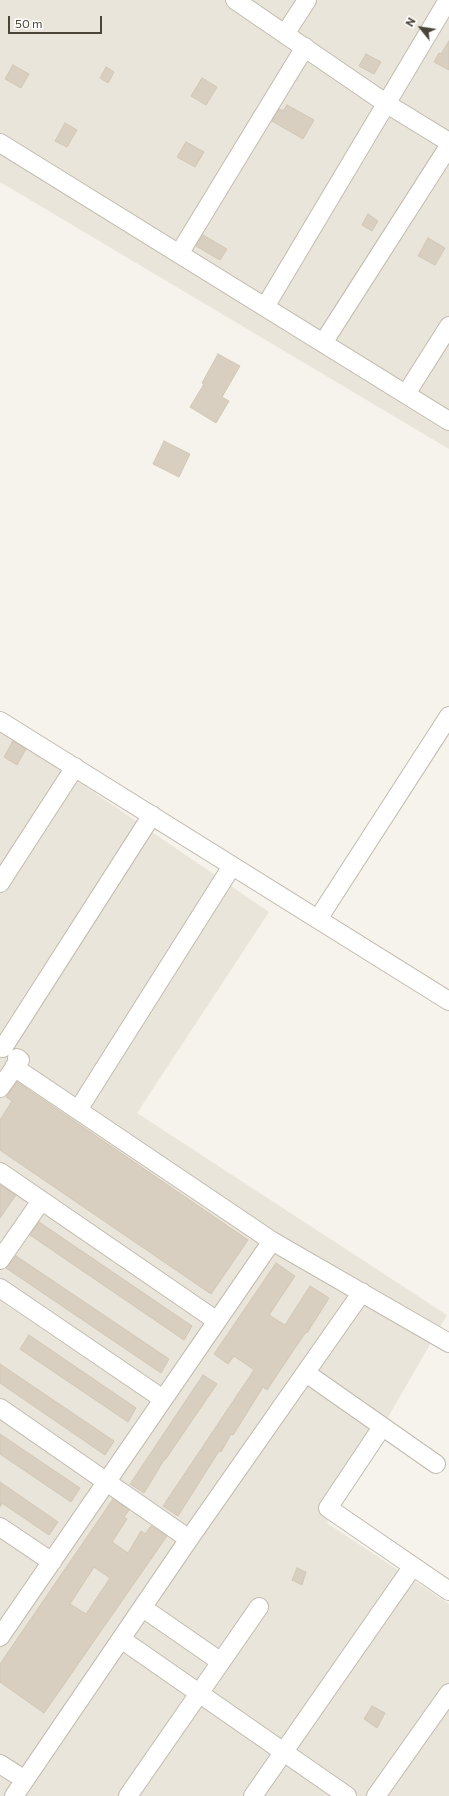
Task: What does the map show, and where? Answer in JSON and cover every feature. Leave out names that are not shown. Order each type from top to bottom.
[{"type":"street","points":[[236,0],[386,104],[449,142]]},
{"type":"street","points":[[285,34],[307,0]]},
{"type":"street","points":[[265,307],[448,0]]},
{"type":"street","points":[[179,254],[305,47]]},
{"type":"street","points":[[0,143],[449,421]]},
{"type":"street","points":[[323,343],[449,146]]},
{"type":"street","points":[[406,394],[449,326]]},
{"type":"street","points":[[318,920],[449,716]]},
{"type":"street","points":[[0,721],[449,1001]]},
{"type":"street","points":[[0,883],[75,767]]},
{"type":"street","points":[[0,1088],[20,1060],[1,1047],[152,816]]},
{"type":"street","points":[[78,1110],[232,866]]},
{"type":"street","points":[[14,1068],[272,1241],[449,1343]]},
{"type":"street","points":[[0,1172],[216,1321]]},
{"type":"street","points":[[0,1260],[41,1201]]},
{"type":"street","points":[[0,1637],[272,1241]]},
{"type":"street","points":[[0,1288],[163,1399]]},
{"type":"street","points":[[14,1796],[189,1539],[362,1292]]},
{"type":"street","points":[[306,1373],[436,1464]]},
{"type":"street","points":[[0,1408],[107,1480],[189,1539]]},
{"type":"street","points":[[382,1427],[328,1508],[449,1591]]},
{"type":"street","points":[[0,1527],[52,1562]]},
{"type":"street","points":[[254,1796],[413,1566]]},
{"type":"street","points":[[128,1796],[259,1607]]},
{"type":"street","points":[[143,1608],[221,1662]]},
{"type":"street","points":[[121,1639],[347,1796]]},
{"type":"street","points":[[376,1796],[449,1693]]},
{"type":"street","points":[[0,1764],[25,1780]]},
{"type":"shaded area","points":[[0,0],[449,0],[449,449],[0,182]]},
{"type":"shaded area","points":[[0,728],[269,912],[137,1113],[447,1315],[327,1523],[449,1604],[449,1796],[0,1796]]},
{"type":"building","points":[[449,41],[449,70],[434,62]]},
{"type":"building","points":[[366,54],[381,62],[374,74],[359,66]]},
{"type":"building","points":[[13,65],[29,74],[21,88],[5,79]]},
{"type":"building","points":[[106,67],[114,72],[108,83],[100,78]]},
{"type":"building","points":[[202,78],[217,87],[206,105],[191,96]]},
{"type":"building","points":[[287,105],[314,120],[303,139],[272,121],[279,109],[283,111]]},
{"type":"building","points":[[65,123],[77,130],[67,147],[55,141]]},
{"type":"building","points":[[186,142],[204,152],[195,167],[177,157]]},
{"type":"building","points":[[368,214],[378,221],[372,231],[362,225]]},
{"type":"building","points":[[203,235],[227,249],[220,260],[196,246]]},
{"type":"building","points":[[428,238],[445,248],[435,265],[418,256]]},
{"type":"building","points":[[218,354],[240,366],[222,397],[229,401],[216,423],[190,407],[204,384],[202,383]]},
{"type":"building","points":[[164,441],[190,454],[179,477],[153,464]]},
{"type":"building","points":[[13,741],[26,749],[17,765],[4,757]]},
{"type":"building","points":[[17,1082],[248,1240],[211,1294],[0,1150],[0,1120],[12,1101],[6,1097]]},
{"type":"building","points":[[0,1185],[16,1195],[0,1218]]},
{"type":"building","points":[[39,1222],[192,1326],[184,1340],[30,1235]]},
{"type":"building","points":[[16,1256],[169,1359],[161,1373],[6,1268]]},
{"type":"building","points":[[276,1263],[295,1276],[269,1315],[285,1325],[310,1286],[329,1298],[307,1333],[306,1332],[267,1390],[263,1387],[233,1435],[231,1434],[221,1452],[219,1451],[178,1516],[163,1506],[254,1370],[234,1356],[228,1364],[214,1354]]},
{"type":"building","points":[[29,1335],[136,1408],[128,1422],[20,1349]]},
{"type":"building","points":[[0,1364],[114,1441],[105,1455],[0,1383]]},
{"type":"building","points":[[203,1375],[217,1384],[164,1460],[144,1493],[130,1484]]},
{"type":"building","points":[[0,1434],[80,1488],[71,1502],[0,1454]]},
{"type":"building","points":[[0,1482],[58,1522],[49,1535],[2,1503],[0,1507]]},
{"type":"building","points":[[113,1499],[129,1510],[124,1517],[127,1519],[112,1542],[128,1553],[141,1531],[145,1534],[151,1526],[167,1536],[44,1713],[0,1682],[0,1664]],"holes":[[[94,1567],[110,1578],[86,1614],[70,1604]]]},
{"type":"building","points":[[297,1568],[306,1572],[302,1585],[292,1580]]},
{"type":"building","points":[[372,1706],[385,1713],[377,1728],[364,1719]]}]
